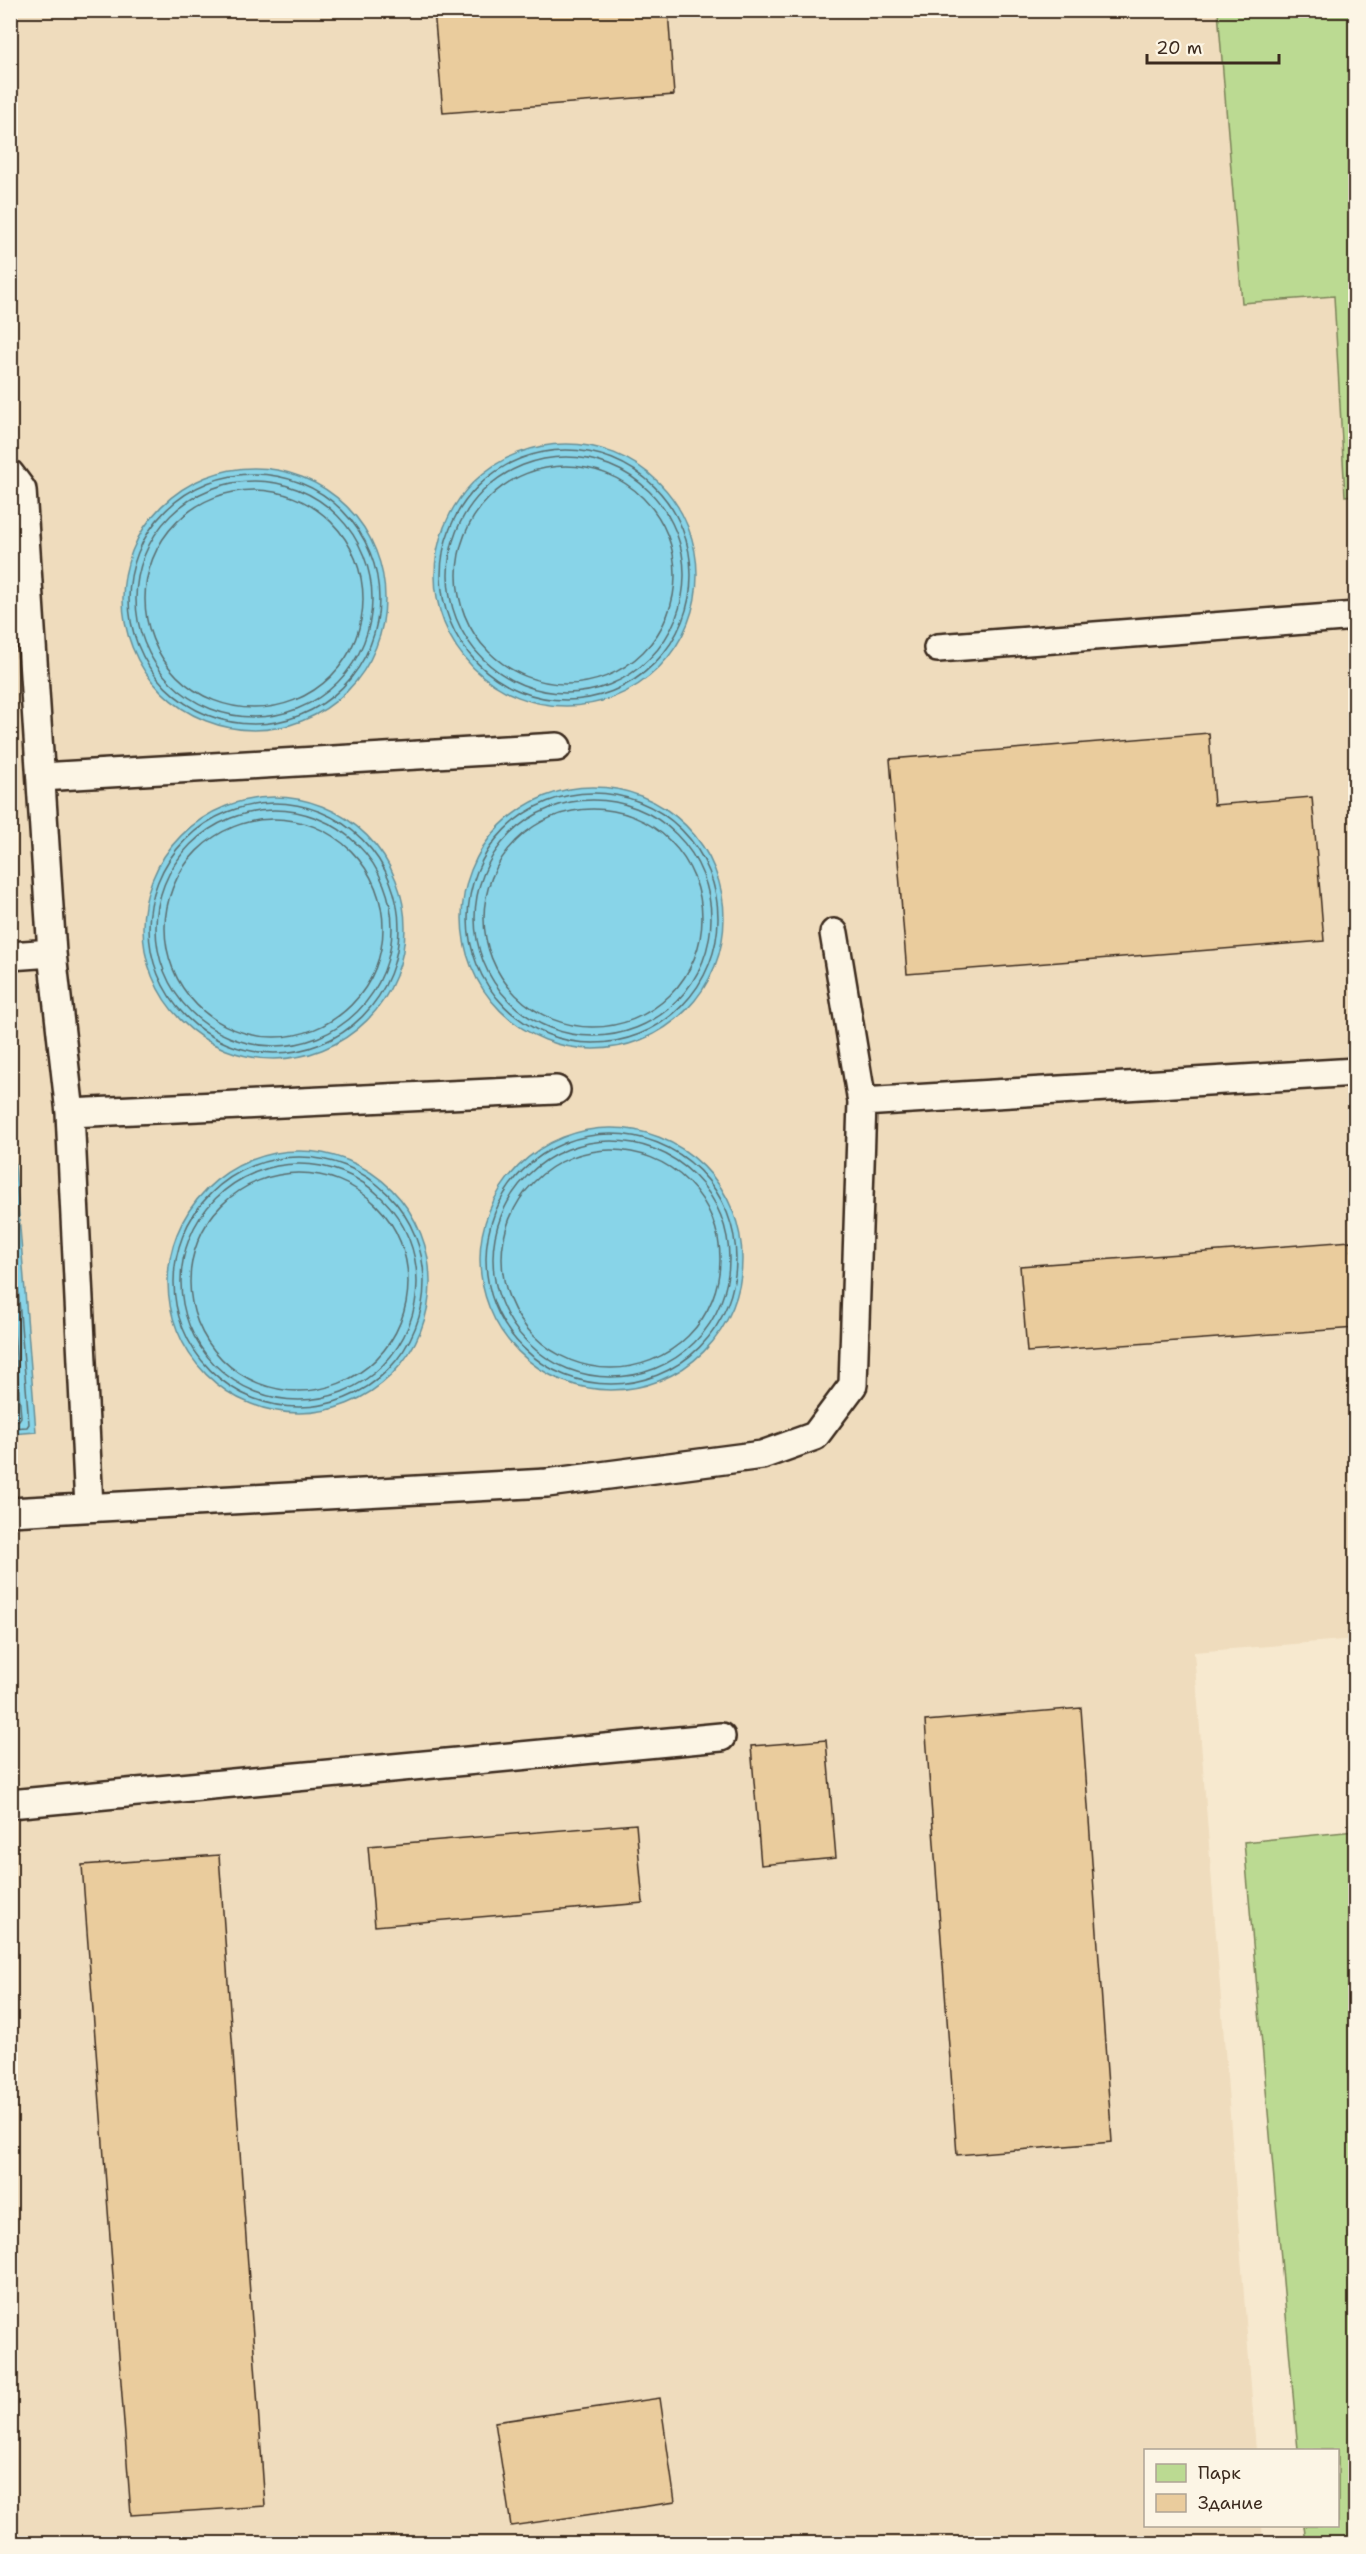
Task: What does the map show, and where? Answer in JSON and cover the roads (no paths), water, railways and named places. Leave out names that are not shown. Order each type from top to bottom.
[{"type":"lane","points":[[10,474],[21,490],[52,953],[70,1113],[88,1508]]},
{"type":"lane","points":[[938,648],[1356,616]]},
{"type":"lane","points":[[40,777],[557,747]]},
{"type":"lane","points":[[10,1512],[548,1483],[762,1455],[815,1436],[853,1385],[862,1102],[834,933]]},
{"type":"lane","points":[[10,956],[52,953]]},
{"type":"lane","points":[[862,1102],[1356,1072]]},
{"type":"lane","points":[[70,1113],[556,1090]]},
{"type":"lane","points":[[10,1804],[721,1737]]},
{"type":"water","points":[[553,444],[579,444],[604,449],[628,459],[659,482],[682,513],[692,537],[697,575],[692,613],[682,637],[659,668],[628,691],[604,701],[579,706],[553,706],[528,701],[504,691],[483,677],[464,658],[450,637],[440,613],[435,588],[435,562],[440,537],[450,513],[464,492],[483,473],[504,459],[528,449]]},
{"type":"water","points":[[241,468],[267,468],[292,473],[316,483],[347,506],[370,537],[380,561],[385,599],[380,637],[370,661],[347,692],[316,715],[292,725],[267,730],[241,730],[216,725],[192,715],[171,701],[152,682],[138,661],[128,637],[123,612],[123,586],[128,561],[138,537],[152,516],[171,497],[192,483],[216,473]]},
{"type":"water","points":[[580,787],[606,787],[631,792],[655,802],[686,825],[709,856],[719,880],[724,918],[719,956],[709,980],[686,1011],[655,1034],[631,1044],[606,1049],[580,1049],[555,1044],[531,1034],[510,1020],[491,1001],[477,980],[467,956],[462,931],[462,905],[467,880],[477,856],[491,835],[510,816],[531,802],[555,792]]},
{"type":"water","points":[[261,797],[287,797],[312,802],[336,812],[367,835],[390,866],[400,890],[405,928],[400,966],[390,990],[367,1021],[336,1044],[312,1054],[287,1059],[261,1059],[236,1054],[212,1044],[191,1030],[172,1011],[158,990],[148,966],[143,941],[143,915],[148,890],[158,866],[172,845],[191,826],[212,812],[236,802]]},
{"type":"water","points":[[11,1113],[36,1432],[10,1434]]},
{"type":"water","points":[[598,1128],[624,1128],[649,1133],[673,1143],[704,1166],[727,1197],[737,1221],[742,1259],[737,1297],[727,1321],[704,1352],[673,1375],[649,1385],[624,1390],[598,1390],[573,1385],[549,1375],[528,1361],[509,1342],[495,1321],[485,1297],[480,1272],[480,1246],[485,1221],[495,1197],[509,1176],[528,1157],[549,1143],[573,1133]]},
{"type":"water","points":[[286,1151],[312,1151],[337,1156],[361,1166],[392,1189],[415,1220],[425,1244],[430,1282],[425,1320],[415,1344],[392,1375],[361,1398],[337,1408],[312,1413],[286,1413],[261,1408],[237,1398],[216,1384],[197,1365],[183,1344],[173,1320],[168,1295],[168,1269],[173,1244],[183,1220],[197,1199],[216,1180],[237,1166],[261,1156]]}]
